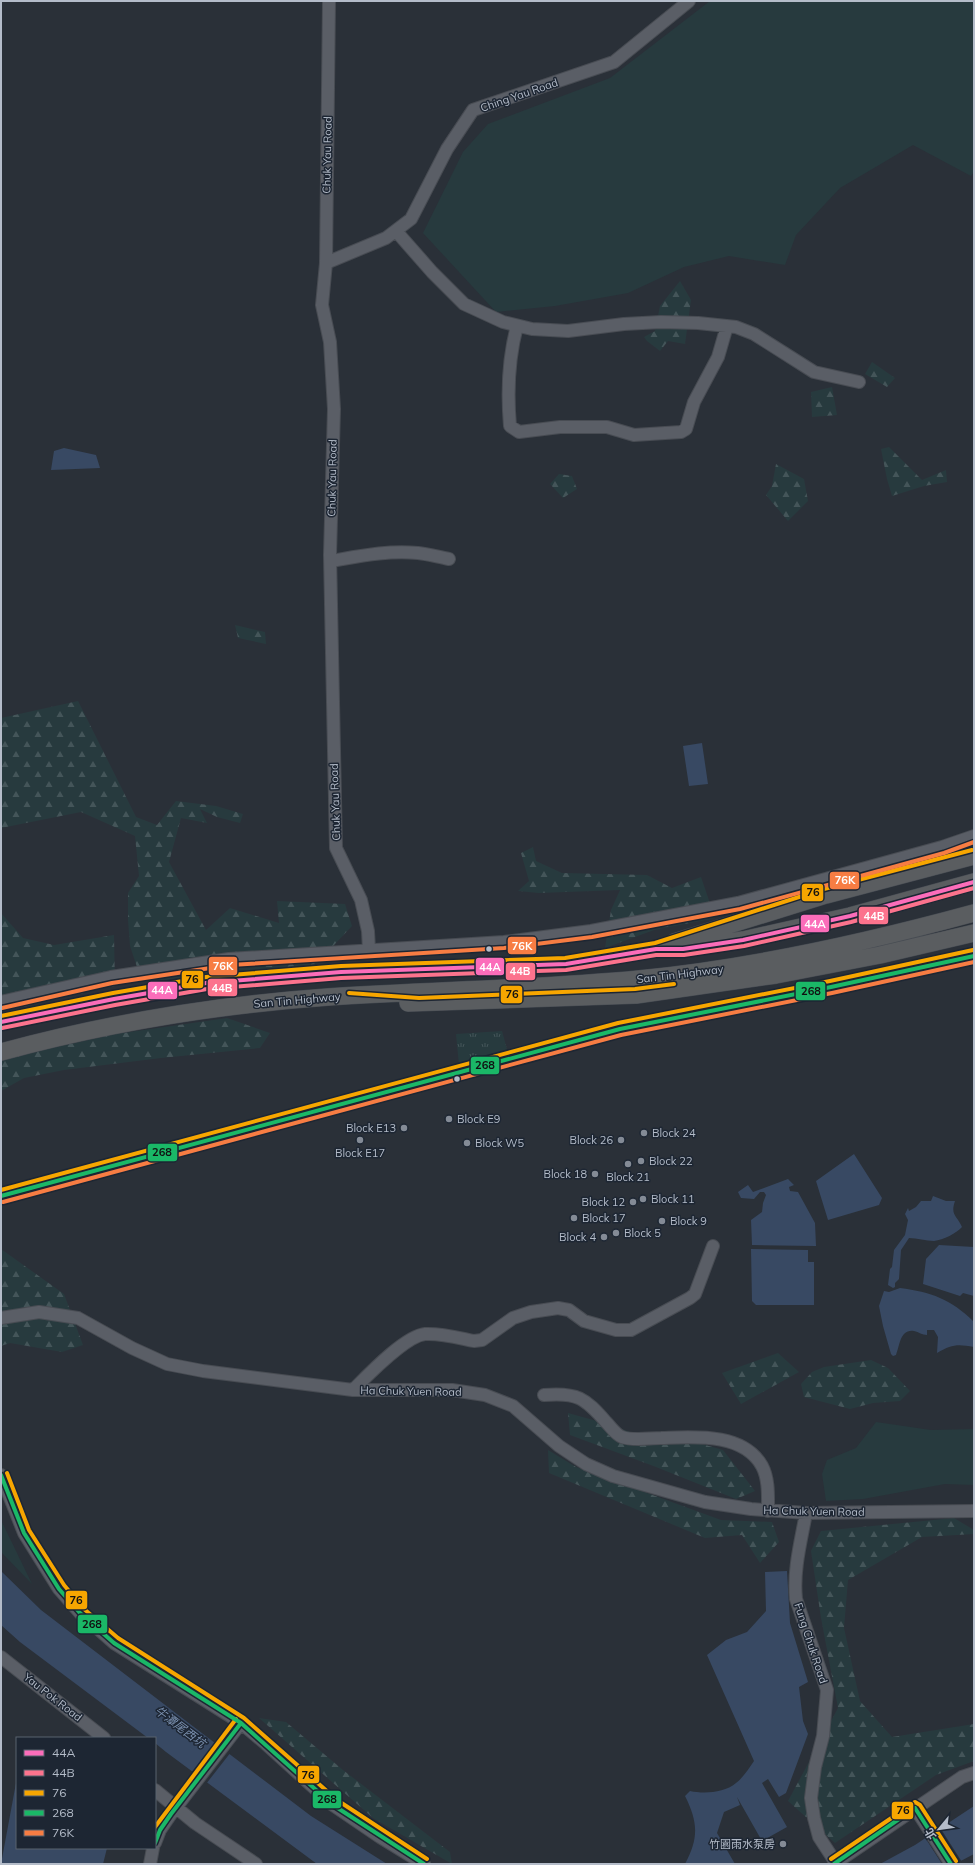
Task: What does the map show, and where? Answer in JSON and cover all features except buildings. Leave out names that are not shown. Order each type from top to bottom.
[{"type":"highway","points":[[1,1022],[206,983],[341,972],[566,964],[656,949],[826,895],[974,856]]},
{"type":"highway","points":[[656,949],[683,949],[743,940],[850,916],[974,882]]},
{"type":"highway","name":"San Tin Highway","points":[[1,1052],[110,1026],[190,1012],[328,997],[580,984],[692,973],[827,950],[890,936],[974,913]]},
{"type":"highway","points":[[328,997],[419,1004],[636,996],[776,975],[880,955],[974,933]]},
{"type":"main road","points":[[1,1196],[620,1029],[838,986],[974,956]]},
{"type":"street","name":"Chuk Yau Road","points":[[329,1],[326,263],[322,305],[330,342],[334,409],[331,560],[336,848],[362,900],[368,931],[369,950]]},
{"type":"street","name":"Ching Yau Road","points":[[326,263],[386,238],[411,219],[447,149],[472,110],[614,62],[689,1]]},
{"type":"street","points":[[396,231],[432,272],[464,304],[517,326],[532,329],[568,331],[624,324],[661,322],[698,323],[736,327],[754,334],[814,372],[860,382]]},
{"type":"street","points":[[517,326],[509,365],[507,397],[510,426],[512,429],[519,432],[560,427],[607,427],[639,435],[681,432],[686,429],[694,402],[718,357],[727,326]]},
{"type":"street","points":[[331,560],[379,553],[401,552],[419,553],[449,559]]},
{"type":"street","points":[[1,1002],[111,977],[221,961],[504,942],[591,931],[738,904],[935,849],[974,836]]},
{"type":"street","points":[[353,1390],[384,1360],[416,1336],[426,1334],[474,1341],[482,1340],[512,1318],[531,1312],[558,1308],[569,1310],[584,1321],[616,1330],[631,1330],[695,1294],[713,1246]]},
{"type":"street","name":"Ha Chuk Yuen Road","points":[[1,1318],[38,1312],[78,1318],[132,1348],[167,1364],[203,1371],[353,1390],[452,1390],[485,1395],[513,1406],[559,1446],[586,1464],[613,1476],[705,1502],[768,1511],[806,1513],[974,1511]]},
{"type":"street","points":[[544,1395],[561,1393],[576,1396],[587,1403],[614,1431],[622,1437],[634,1439],[698,1436],[736,1444],[752,1454],[762,1466],[767,1484],[768,1511]]},
{"type":"street","points":[[1,1475],[24,1533],[59,1589],[80,1613],[114,1643],[241,1723],[333,1805],[380,1838],[424,1864]]},
{"type":"street","name":"Fung Chuk Road","points":[[806,1513],[796,1566],[796,1592],[827,1690],[823,1736],[815,1767],[811,1798],[819,1837],[835,1864]]},
{"type":"street","name":"Yau Pok Road","points":[[1,1657],[103,1737]]},
{"type":"street","points":[[156,1840],[160,1830],[175,1808],[241,1723]]},
{"type":"street","points":[[835,1864],[962,1777],[974,1773]]},
{"type":"street","points":[[156,1791],[175,1808],[256,1864]]},
{"type":"street","points":[[915,1808],[951,1864]]},
{"type":"street","points":[[150,1864],[153,1849]]},
{"type":"green space","points":[[710,1],[974,1],[974,171],[971,176],[913,145],[840,188],[796,235],[785,265],[729,256],[684,267],[628,293],[555,306],[496,312],[423,233],[463,152],[488,124],[610,78]]},
{"type":"green space","points":[[680,281],[691,300],[685,344],[668,341],[660,351],[644,337],[655,331],[660,306]]},
{"type":"green space","points":[[872,362],[895,378],[887,387],[865,374]]},
{"type":"green space","points":[[832,387],[837,415],[812,417],[811,392]]},
{"type":"green space","points":[[889,447],[922,480],[946,470],[947,482],[924,486],[892,496],[881,449]]},
{"type":"green space","points":[[776,464],[804,479],[808,501],[788,521],[766,495],[772,486]]},
{"type":"green space","points":[[559,474],[572,476],[577,489],[563,498],[550,484]]},
{"type":"green space","points":[[235,625],[265,632],[266,644],[238,638]]},
{"type":"green space","points":[[78,701],[136,817],[157,825],[176,801],[216,806],[243,814],[240,823],[217,817],[200,809],[207,823],[181,818],[169,862],[206,930],[230,908],[279,923],[277,901],[345,904],[352,926],[316,964],[142,982],[130,946],[128,920],[128,893],[139,876],[135,836],[81,812],[1,828],[1,718]]},
{"type":"green space","points":[[533,847],[536,861],[562,873],[647,875],[672,888],[701,877],[715,918],[654,930],[605,948],[611,910],[620,890],[539,893],[518,891],[529,881],[521,853]]},
{"type":"green space","points":[[1,913],[23,938],[54,945],[114,935],[115,986],[1,1012]]},
{"type":"green space","points":[[227,1018],[270,1033],[260,1048],[64,1070],[24,1078],[1,1091],[1,1060],[5,1058],[116,1034]]},
{"type":"green space","points":[[502,1031],[508,1053],[459,1065],[456,1034]]},
{"type":"green space","points":[[1,1249],[64,1294],[83,1345],[62,1352],[10,1343],[1,1346]]},
{"type":"green space","points":[[778,1353],[799,1372],[741,1404],[722,1373]]},
{"type":"green space","points":[[871,1360],[888,1368],[910,1391],[900,1401],[873,1403],[850,1409],[804,1397],[801,1384],[812,1372],[824,1367]]},
{"type":"green space","points":[[568,1413],[611,1425],[660,1443],[695,1442],[723,1450],[755,1491],[736,1499],[570,1435]]},
{"type":"green space","points":[[876,1422],[931,1430],[974,1429],[974,1485],[945,1484],[863,1499],[826,1501],[822,1474],[827,1460],[856,1448]]},
{"type":"green space","points":[[548,1450],[576,1467],[721,1520],[772,1522],[779,1542],[760,1563],[742,1535],[705,1538],[549,1473]]},
{"type":"green space","points":[[954,1518],[974,1530],[974,1534],[922,1537],[848,1580],[844,1628],[860,1701],[892,1737],[974,1724],[974,1761],[936,1775],[835,1843],[788,1801],[838,1708],[821,1618],[811,1551],[821,1531]]},
{"type":"green space","points":[[1,1520],[32,1584],[1,1552]]},
{"type":"green space","points":[[259,1718],[286,1722],[343,1770],[450,1852],[452,1864],[373,1818]]},
{"type":"water","points":[[64,448],[96,455],[100,468],[51,470],[54,451]]},
{"type":"water","points":[[702,743],[708,784],[689,786],[683,746]]},
{"type":"water","points":[[854,1154],[882,1198],[879,1205],[828,1220],[816,1181]]},
{"type":"water","points":[[788,1179],[794,1185],[789,1187],[790,1191],[798,1192],[815,1223],[816,1246],[752,1245],[751,1220],[762,1212],[766,1195],[764,1192],[760,1192],[754,1199],[741,1198],[738,1192],[748,1185],[753,1192]]},
{"type":"water","points":[[933,1196],[946,1201],[955,1201],[953,1210],[962,1227],[945,1238],[934,1241],[909,1238],[901,1250],[899,1279],[893,1288],[888,1285],[890,1269],[892,1267],[894,1250],[905,1235],[908,1220],[905,1214],[908,1208],[909,1211],[916,1207],[921,1201],[931,1201]]},
{"type":"water","points":[[939,1245],[974,1247],[974,1296],[963,1293],[960,1296],[923,1284],[926,1259]]},
{"type":"water","points":[[751,1249],[808,1250],[808,1262],[814,1262],[814,1305],[756,1305],[752,1301]]},
{"type":"water","points":[[900,1288],[931,1294],[949,1302],[965,1314],[974,1322],[974,1347],[964,1345],[955,1346],[937,1353],[938,1337],[934,1330],[927,1330],[927,1335],[909,1331],[906,1332],[901,1338],[896,1355],[893,1356],[891,1354],[883,1326],[879,1306],[884,1291],[889,1292]]},
{"type":"water","name":"牛潭尾西坑","points":[[1,1571],[41,1610],[311,1816],[387,1864],[317,1864],[166,1752],[156,1744],[156,1737],[147,1737],[20,1642],[1,1625]]},
{"type":"water","points":[[787,1571],[790,1623],[808,1682],[799,1687],[803,1721],[808,1734],[786,1793],[779,1797],[768,1779],[762,1783],[787,1827],[762,1841],[737,1797],[740,1805],[724,1812],[717,1833],[735,1864],[685,1864],[693,1846],[695,1830],[692,1814],[685,1796],[690,1791],[714,1792],[726,1789],[736,1783],[746,1773],[754,1761],[707,1655],[726,1640],[747,1632],[766,1611],[765,1572]]},
{"type":"water","points":[[16,1783],[16,1849],[107,1849],[103,1864],[1,1864]]},
{"type":"water","points":[[974,1806],[974,1854],[955,1864],[880,1864],[915,1845]]},
{"type":"pier","points":[[216,1741],[231,1752],[206,1784],[191,1773]]},
{"type":"pier","points":[[939,1826],[962,1862],[959,1864],[942,1864],[924,1836]]},
{"type":"transit line","name":"76K","points":[[2,1008],[112,983],[230,965],[504,948],[592,937],[740,909],[944,853],[974,842]]},
{"type":"transit line","name":"76","points":[[1,1016],[113,993],[206,977],[341,966],[565,958],[655,943],[824,889],[972,850]]},
{"type":"transit line","name":"44A","points":[[1,1022],[114,999],[206,983],[341,972],[566,964],[656,949],[683,949],[743,940],[850,916],[974,882]]},
{"type":"transit line","name":"44B","points":[[2,1028],[115,1005],[207,989],[341,978],[566,970],[656,955],[684,955],[744,946],[851,922],[974,888]]},
{"type":"transit line","name":"76","points":[[1,1190],[618,1023],[830,981],[973,950]]},
{"type":"transit line","name":"268","points":[[1,1196],[620,1029],[831,987],[974,956]]},
{"type":"transit line","name":"76K","points":[[3,1202],[621,1035],[832,993],[974,962]]},
{"type":"transit line","name":"76","points":[[349,993],[419,998],[635,989],[674,984]]},
{"type":"transit line","name":"76","points":[[7,1473],[29,1530],[64,1585],[84,1609],[118,1638],[244,1718],[337,1800],[427,1859]]},
{"type":"transit line","name":"268","points":[[1,1475],[24,1533],[59,1589],[80,1613],[114,1643],[241,1723],[333,1805],[424,1864]]},
{"type":"transit line","name":"76","points":[[156,1826],[236,1719]]},
{"type":"transit line","name":"268","points":[[156,1840],[160,1830],[171,1814],[241,1723]]},
{"type":"transit line","name":"76","points":[[831,1859],[915,1802],[920,1805],[956,1861]]},
{"type":"transit line","name":"268","points":[[915,1808],[951,1864]]},
{"type":"transit line","name":"268","points":[[834,1864],[915,1808]]},
{"type":"place","name":"Block E9","points":[[449,1119]]},
{"type":"place","name":"Block E13","points":[[404,1128]]},
{"type":"place","name":"Block 24","points":[[644,1133]]},
{"type":"place","name":"Block E17","points":[[360,1140]]},
{"type":"place","name":"Block 26","points":[[621,1140]]},
{"type":"place","name":"Block W5","points":[[467,1143]]},
{"type":"place","name":"Block 22","points":[[641,1161]]},
{"type":"place","name":"Block 21","points":[[628,1164]]},
{"type":"place","name":"Block 18","points":[[595,1174]]},
{"type":"place","name":"Block 11","points":[[643,1199]]},
{"type":"place","name":"Block 12","points":[[633,1202]]},
{"type":"place","name":"Block 17","points":[[574,1218]]},
{"type":"place","name":"Block 9","points":[[662,1221]]},
{"type":"place","name":"Block 5","points":[[616,1233]]},
{"type":"place","name":"Block 4","points":[[604,1237]]},
{"type":"place","name":"竹園雨水泵房","points":[[783,1844]]}]
